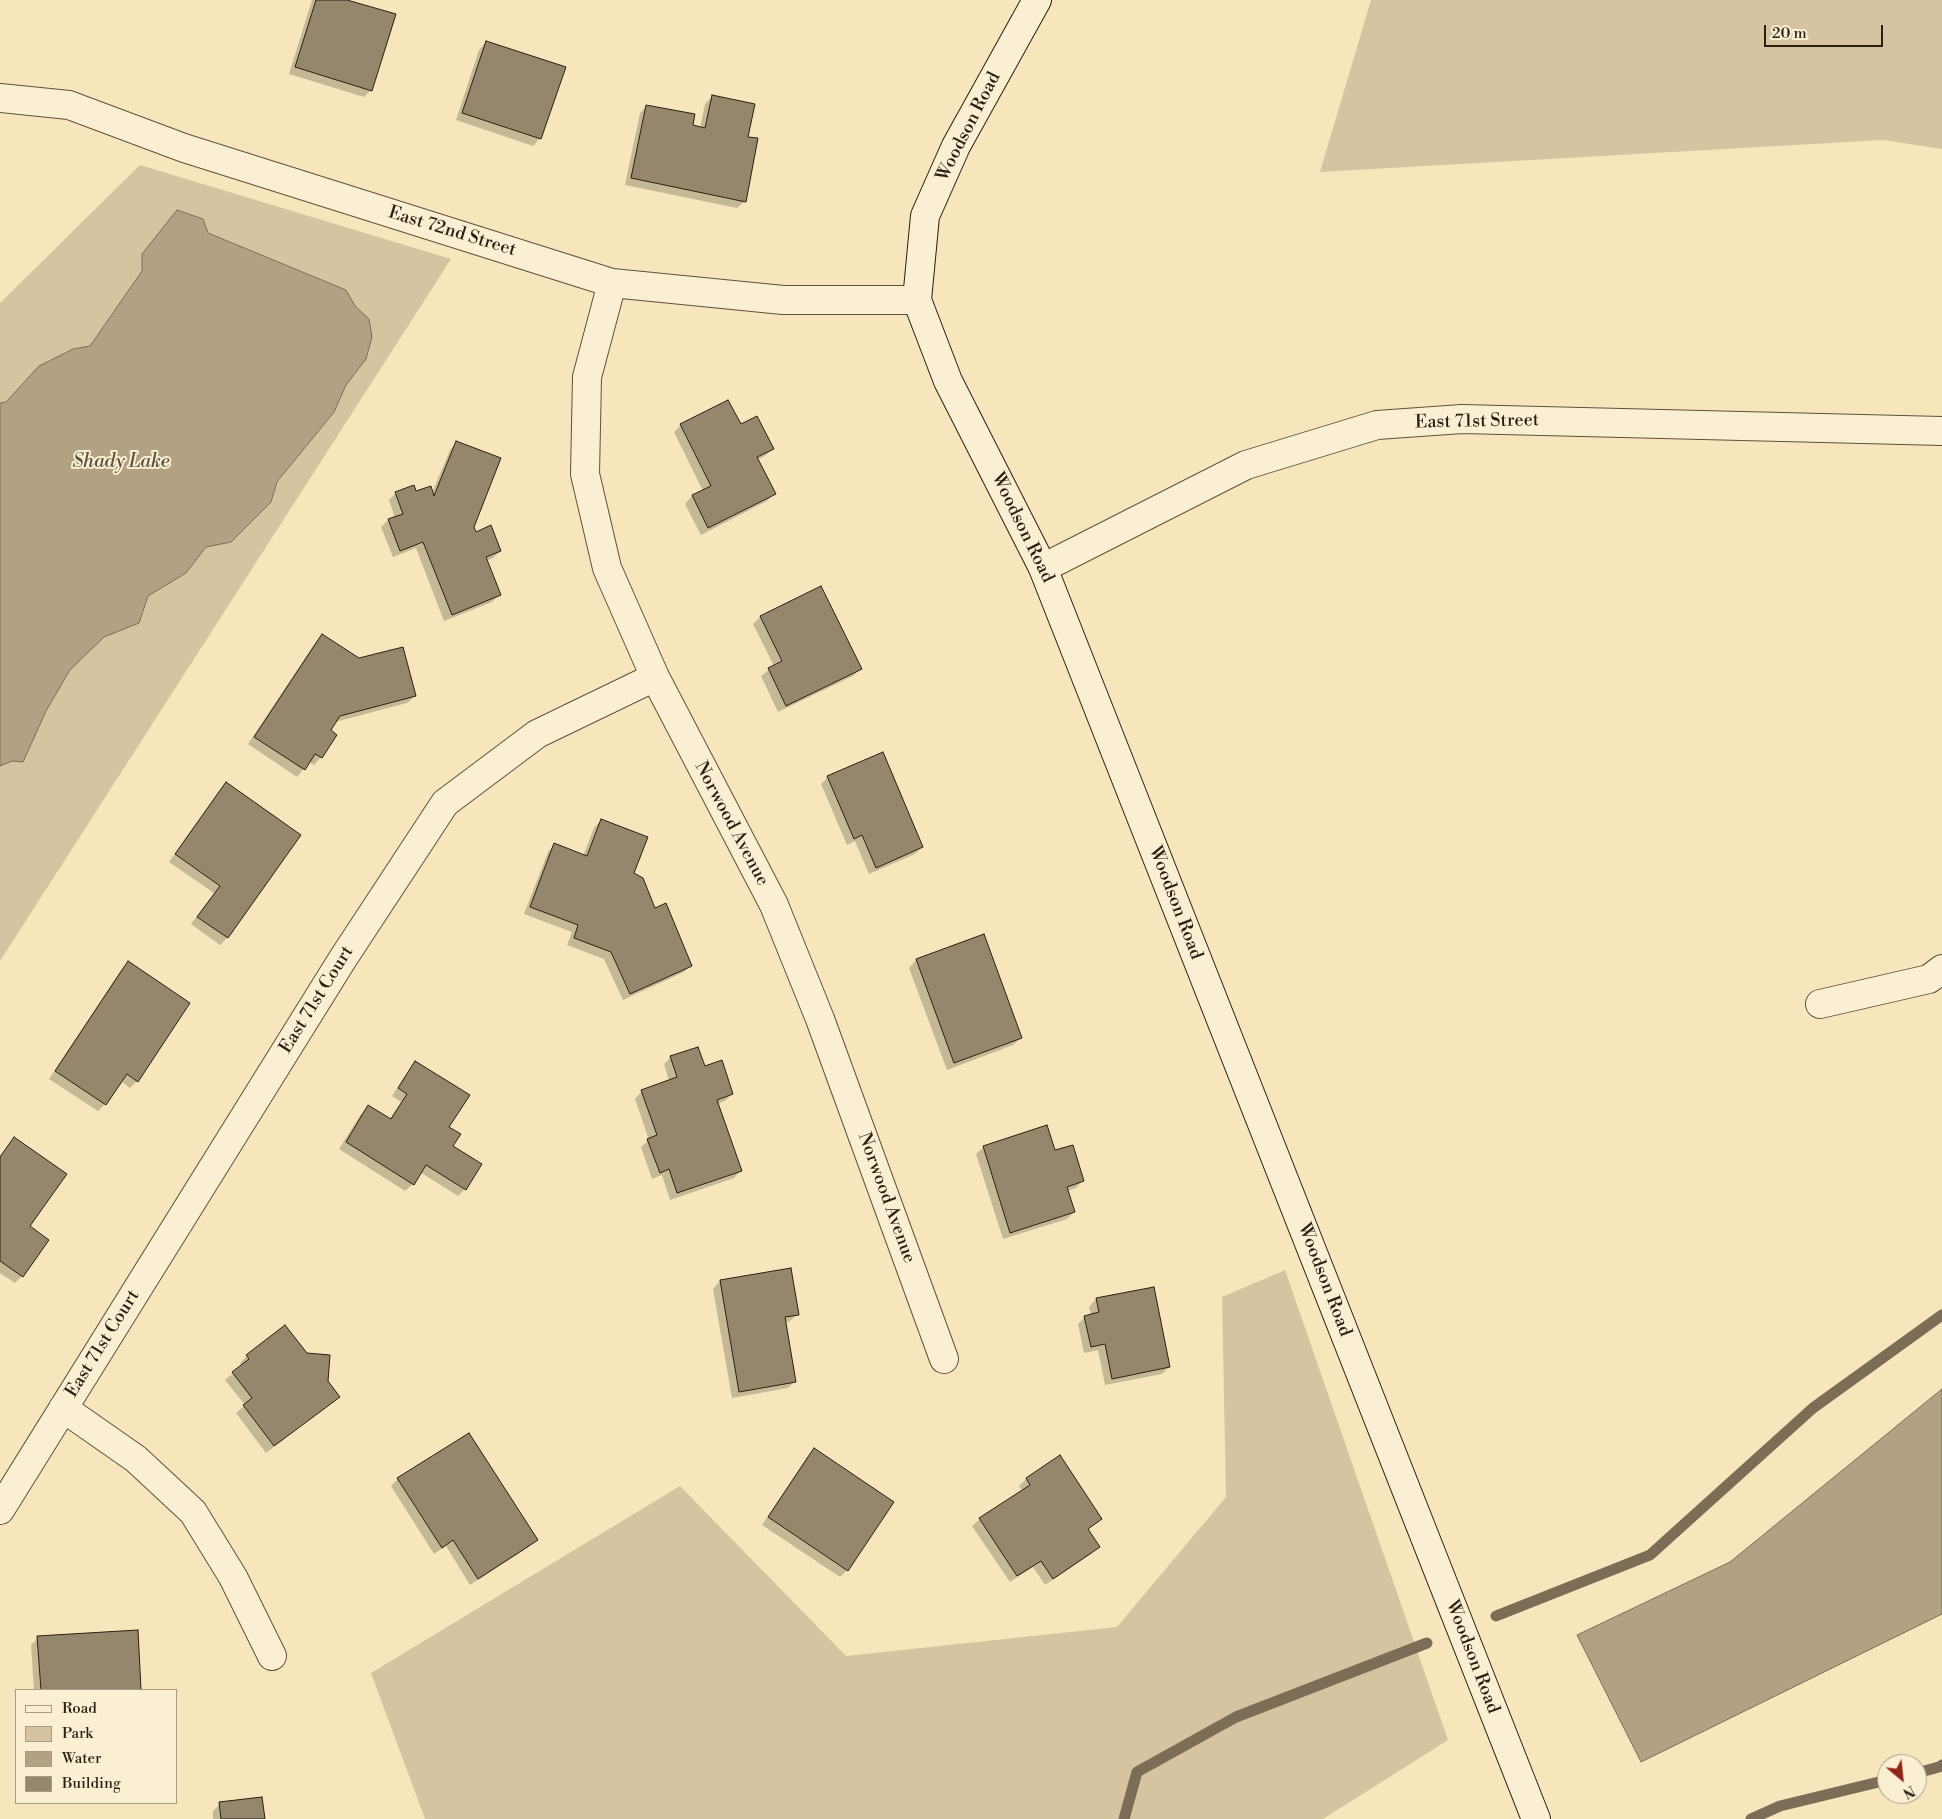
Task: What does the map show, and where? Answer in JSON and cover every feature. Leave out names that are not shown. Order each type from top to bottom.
[{"type":"street","name":"Woodson Road","points":[[1037,0],[956,146],[925,216],[917,300],[948,381],[1044,568],[1536,1819]]},
{"type":"street","name":"East 72nd Street","points":[[0,98],[69,105],[184,148],[612,282],[783,300],[917,300]]},
{"type":"street","name":"Norwood Avenue","points":[[612,282],[587,377],[585,474],[607,568],[655,677],[774,905],[820,1019],[944,1359]]},
{"type":"street","name":"East 71st Street","points":[[1044,568],[1246,465],[1377,425],[1462,419],[1942,431]]},
{"type":"street","name":"East 71st Court","points":[[0,1510],[342,960],[445,803],[537,734],[655,677]]},
{"type":"street","points":[[1820,1004],[1928,979],[1942,969]]},
{"type":"street","name":"East 71st Court","points":[[63,1408],[136,1459],[194,1512],[233,1577],[272,1656]]},
{"type":"green space","points":[[1371,0],[1942,0],[1942,149],[1883,140],[1320,172]]},
{"type":"green space","points":[[140,165],[451,259],[0,961],[0,766],[12,761],[46,711],[70,670],[104,637],[139,623],[148,596],[186,573],[206,547],[231,542],[271,502],[277,483],[334,412],[346,385],[366,359],[369,319],[355,306],[346,290],[208,233],[203,219],[142,271],[90,346],[73,349],[40,366],[6,402],[0,403],[0,303]]},
{"type":"green space","points":[[1285,1270],[1448,1740],[1323,1819],[425,1819],[371,1673],[680,1486],[846,1656],[1117,1627],[1226,1497],[1222,1297]]},
{"type":"water","name":"Shady Lake","points":[[177,210],[203,219],[208,233],[346,290],[355,306],[369,319],[372,337],[366,359],[346,385],[334,412],[277,482],[271,502],[231,542],[206,547],[186,573],[148,596],[139,623],[104,637],[70,670],[46,711],[23,762],[12,761],[0,766],[0,403],[6,402],[39,366],[73,349],[90,346],[142,271],[142,254]]},
{"type":"water","points":[[1942,1389],[1942,1614],[1641,1762],[1577,1635],[1730,1562]]},
{"type":"building","points":[[316,0],[347,0],[396,14],[372,91],[295,67]]},
{"type":"building","points":[[486,41],[566,67],[541,139],[462,113]]},
{"type":"building","points":[[712,95],[755,104],[748,137],[758,138],[746,202],[631,178],[646,105],[695,114],[693,125],[705,128]]},
{"type":"building","points":[[728,400],[741,424],[757,416],[774,449],[757,457],[776,494],[708,528],[692,495],[711,486],[680,424]]},
{"type":"building","points":[[456,441],[501,458],[474,527],[476,532],[491,525],[501,551],[486,557],[501,595],[452,615],[423,542],[400,551],[388,519],[403,514],[395,492],[414,485],[416,491],[431,486],[434,496]]},
{"type":"building","points":[[821,586],[862,669],[786,706],[768,668],[782,661],[760,616]]},
{"type":"building","points":[[322,634],[359,658],[403,647],[416,696],[340,716],[331,730],[337,735],[322,758],[315,754],[305,770],[254,737]]},
{"type":"building","points":[[883,752],[923,847],[876,868],[862,835],[854,839],[827,776]]},
{"type":"building","points":[[226,782],[301,835],[228,938],[197,917],[220,886],[175,854]]},
{"type":"building","points":[[601,819],[648,837],[634,873],[643,878],[655,908],[666,903],[692,966],[630,994],[611,952],[574,938],[578,925],[530,907],[554,843],[587,856]]},
{"type":"building","points":[[984,934],[1022,1038],[954,1063],[916,959]]},
{"type":"building","points":[[128,961],[190,1003],[138,1082],[127,1074],[106,1105],[55,1071]]},
{"type":"building","points":[[698,1047],[705,1066],[722,1060],[733,1094],[717,1100],[742,1171],[677,1193],[669,1169],[660,1173],[647,1139],[657,1135],[641,1090],[677,1077],[670,1056]]},
{"type":"building","points":[[415,1061],[470,1095],[449,1127],[461,1134],[453,1146],[482,1164],[466,1190],[426,1165],[414,1185],[346,1142],[368,1105],[391,1119],[407,1094],[398,1088]]},
{"type":"building","points":[[1047,1125],[1055,1150],[1073,1145],[1084,1181],[1067,1187],[1075,1212],[1010,1233],[983,1146]]},
{"type":"building","points":[[14,1137],[67,1174],[30,1226],[49,1240],[23,1277],[0,1261],[0,1157]]},
{"type":"building","points":[[791,1268],[799,1315],[785,1317],[796,1382],[739,1392],[720,1280]]},
{"type":"building","points":[[1154,1287],[1170,1367],[1112,1379],[1105,1344],[1091,1347],[1084,1316],[1099,1312],[1096,1298]]},
{"type":"building","points":[[285,1325],[307,1353],[330,1355],[328,1381],[340,1397],[274,1446],[243,1405],[252,1398],[232,1372],[249,1359],[246,1355]]},
{"type":"building","points":[[469,1433],[538,1540],[478,1579],[453,1540],[442,1548],[397,1478]]},
{"type":"building","points":[[814,1448],[894,1502],[848,1571],[768,1517]]},
{"type":"building","points":[[1060,1455],[1102,1519],[1088,1529],[1100,1547],[1053,1579],[1041,1561],[1017,1576],[979,1518],[1030,1485],[1026,1478]]},
{"type":"building","points":[[138,1630],[141,1689],[41,1689],[37,1636]]},
{"type":"building","points":[[262,1797],[265,1819],[221,1819],[219,1802]]},
{"type":"waterway","points":[[1496,1616],[1650,1555],[1813,1408],[1942,1315]]},
{"type":"waterway","points":[[1124,1819],[1137,1772],[1236,1717],[1427,1643]]},
{"type":"waterway","points":[[1927,1770],[1942,1765]]},
{"type":"waterway","points":[[1751,1819],[1780,1806],[1877,1782]]}]
